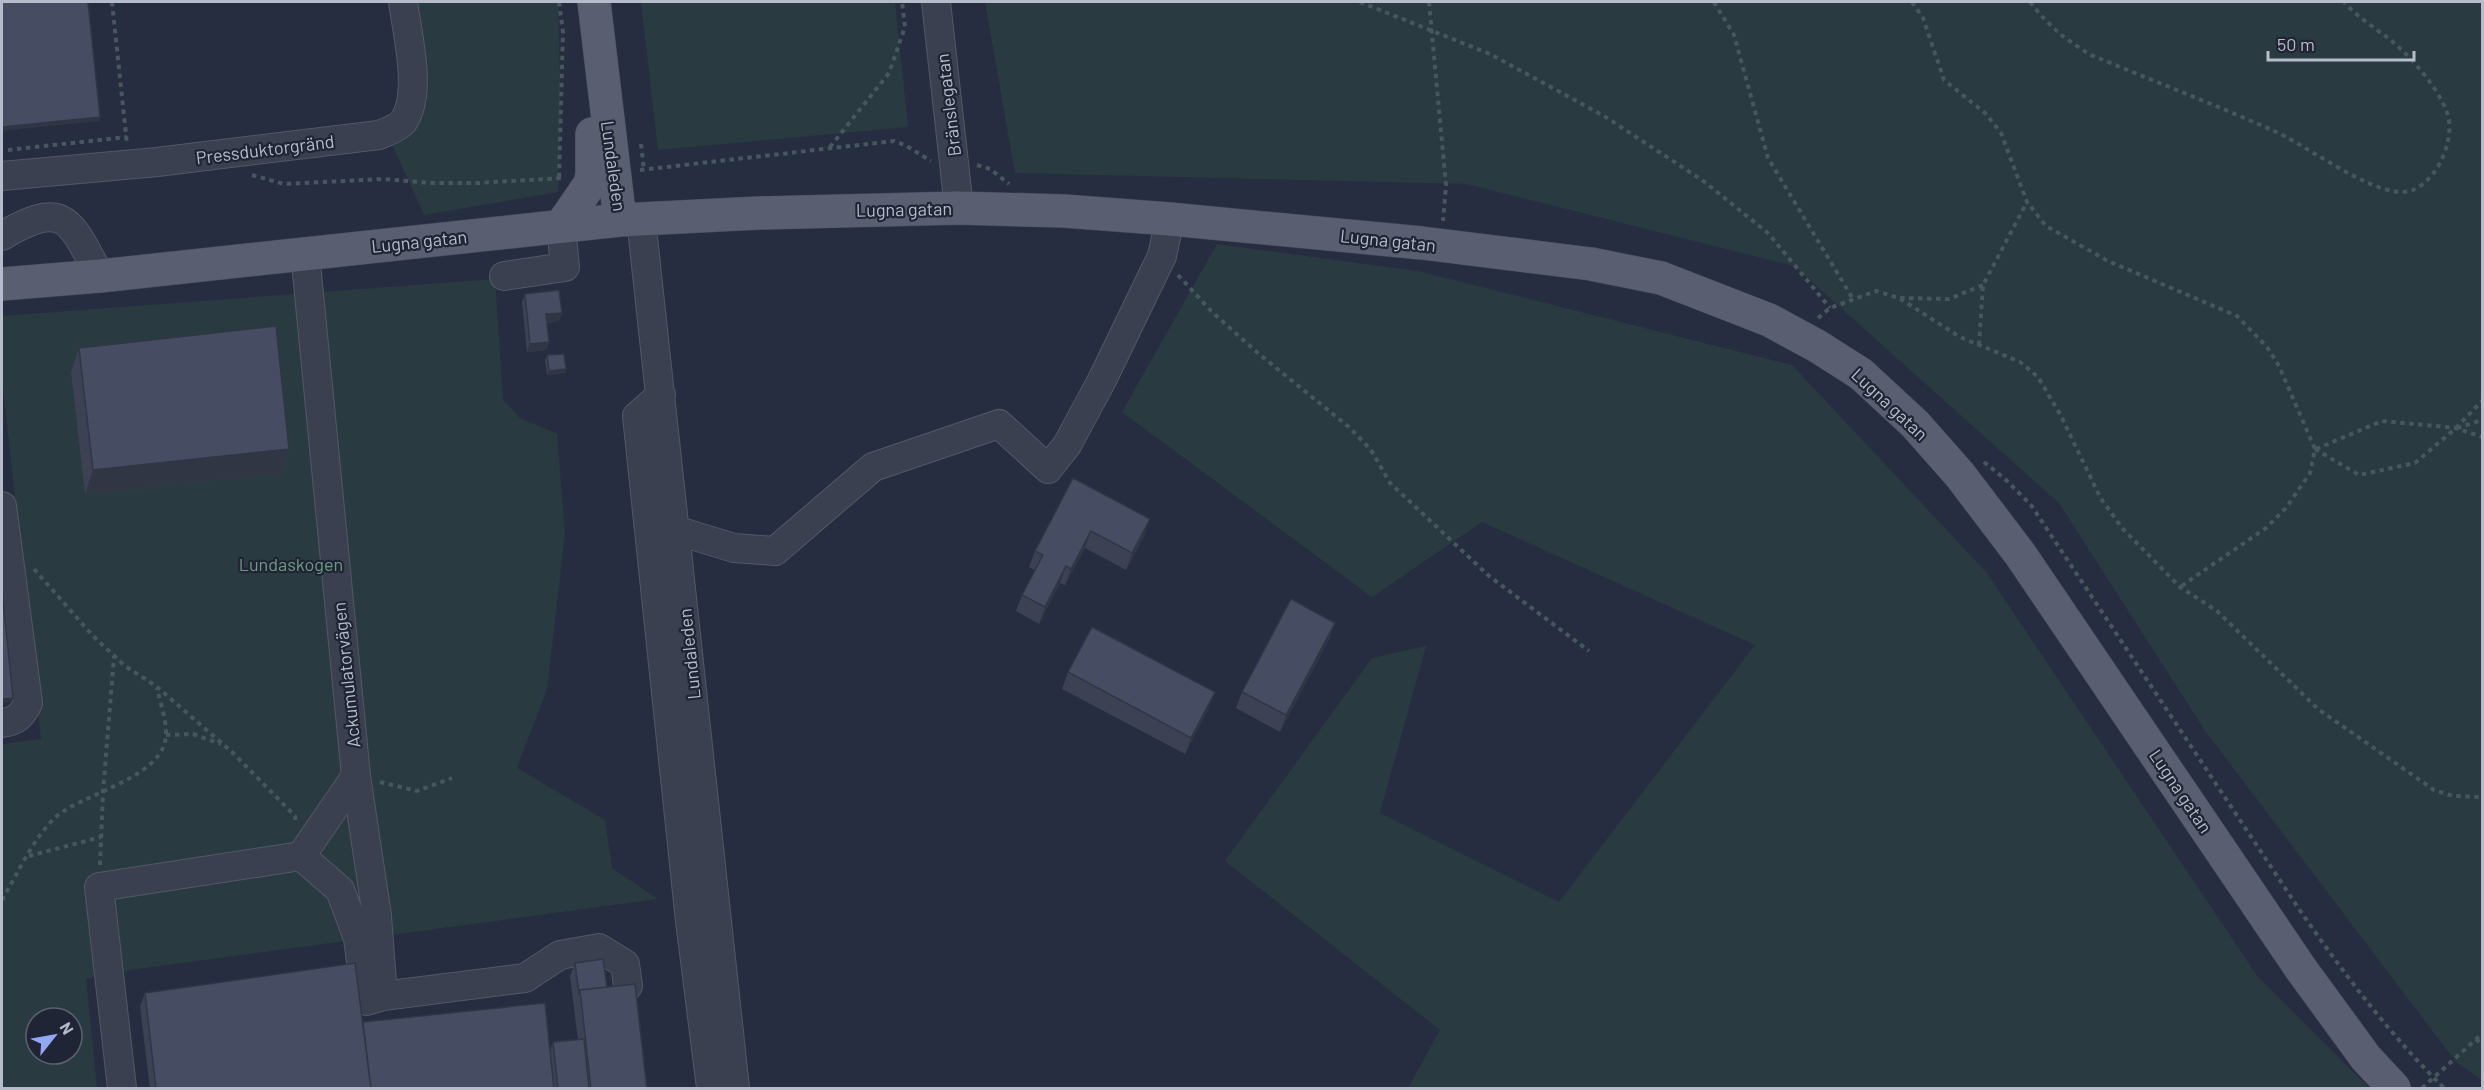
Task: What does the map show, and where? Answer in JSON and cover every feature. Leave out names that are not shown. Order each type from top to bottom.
[{"type":"main road","name":"Lundaleden","points":[[594,2],[597,34],[631,220]]},
{"type":"main road","name":"Lundaleden","points":[[561,226],[590,184],[592,174],[592,53],[597,34]]},
{"type":"main road","name":"Lugna gatan","points":[[2,284],[100,276],[631,220],[759,213],[960,208],[1064,211],[1170,219],[1441,246],[1591,264],[1661,278],[1768,320],[1817,346],[1861,374],[1915,424],[1960,475],[2020,554],[2307,977],[2366,1058],[2394,1089]]},
{"type":"street","name":"Pressduktorgränd","points":[[2,176],[157,162],[379,135],[400,125],[409,109],[413,85],[404,2]]},
{"type":"street","name":"Bränslegatan","points":[[936,2],[960,208]]},
{"type":"street","points":[[2,236],[26,222],[46,216],[63,220],[75,231],[100,276]]},
{"type":"street","points":[[675,530],[734,548],[774,551],[873,467],[999,424],[1048,469],[1067,445],[1102,380],[1162,256],[1170,219]]},
{"type":"street","name":"Lundaleden","points":[[631,220],[661,394],[735,1089]]},
{"type":"street","points":[[504,276],[566,273],[561,226]]},
{"type":"street","name":"Ackumulatorvägen","points":[[305,254],[356,776],[377,916],[383,996]]},
{"type":"street","points":[[661,394],[637,416],[657,728],[711,1089]]},
{"type":"street","points":[[2,506],[28,703],[22,715],[12,722],[2,723]]},
{"type":"street","points":[[122,1089],[99,887],[301,856],[356,776]]},
{"type":"street","points":[[301,856],[340,890],[358,938],[366,1001],[383,996],[525,978],[560,954],[599,948],[625,964],[628,986]]},
{"type":"path","points":[[2,150],[127,137],[112,2]]},
{"type":"path","points":[[243,173],[284,184],[384,179],[431,183],[478,183],[559,178],[563,32],[559,2]]},
{"type":"path","points":[[829,147],[889,73],[905,27],[902,2]]},
{"type":"path","points":[[1360,2],[1490,54],[1604,116],[1702,180],[1767,233],[1830,308]]},
{"type":"path","points":[[1429,2],[1446,184],[1441,246]]},
{"type":"path","points":[[1714,2],[1734,34],[1768,158],[1853,299]]},
{"type":"path","points":[[1912,2],[1923,18],[1944,80],[1985,113],[2001,133],[2027,202],[2046,226],[2108,261],[2237,316],[2267,347],[2279,366],[2315,450],[2310,472],[2286,508],[2266,528],[2180,587]]},
{"type":"path","points":[[2030,2],[2047,24],[2064,39],[2091,55],[2274,131],[2372,184],[2399,192],[2417,189],[2437,170],[2449,138],[2447,111],[2421,71],[2395,44],[2344,2]]},
{"type":"path","points":[[641,144],[644,170],[894,141],[931,161],[985,166],[1012,186]]},
{"type":"path","points":[[1979,345],[1983,285],[2027,202]]},
{"type":"path","points":[[1162,256],[1212,312],[1349,427],[1371,450],[1390,483],[1489,576],[1589,651]]},
{"type":"path","points":[[1899,298],[1949,299],[1983,285]]},
{"type":"path","points":[[1822,326],[1814,321],[1830,308],[1876,291],[1899,298],[1960,337],[2020,362],[2038,376],[2061,416],[2101,499],[2123,529],[2180,587],[2217,611],[2318,709],[2434,790],[2453,796],[2482,798]]},
{"type":"path","points":[[2315,450],[2359,475],[2415,463],[2456,428],[2482,401]]},
{"type":"path","points":[[2456,428],[2482,420]]},
{"type":"path","points":[[2315,450],[2382,421],[2456,428],[2482,437]]},
{"type":"path","points":[[1978,458],[2005,478],[2031,506],[2307,921],[2370,1006],[2418,1063],[2444,1089]]},
{"type":"path","points":[[30,565],[93,636],[114,656],[156,686],[225,746],[295,816],[301,856]]},
{"type":"path","points":[[99,887],[103,792],[114,656]]},
{"type":"path","points":[[2,900],[42,833],[58,815],[137,774],[159,756],[166,735],[156,686]]},
{"type":"path","points":[[166,735],[193,734],[225,746]]},
{"type":"path","points":[[356,776],[417,791],[452,778]]},
{"type":"path","points":[[28,857],[101,837]]},
{"type":"path","points":[[2422,1089],[2482,1034]]},
{"type":"path","points":[[2476,1039],[2482,1045]]},
{"type":"green space","points":[[407,2],[558,2],[561,117],[558,192],[424,215],[386,131],[405,117]]},
{"type":"green space","points":[[641,2],[895,2],[908,127],[658,150]]},
{"type":"green space","points":[[985,2],[2482,2],[2482,1080],[2456,1062],[2206,732],[2059,503],[1794,266],[1467,184],[1015,173]]},
{"type":"green space","points":[[1217,244],[1417,271],[1792,365],[1986,572],[2258,977],[2369,1088],[1408,1088],[1440,1030],[1225,861],[1372,658],[1426,646],[1380,813],[1559,902],[1755,645],[1482,522],[1372,597],[1122,412]]},
{"type":"green space","name":"Lundaskogen","points":[[495,279],[503,400],[520,418],[557,434],[565,534],[547,689],[517,768],[605,820],[612,868],[658,899],[108,973],[86,979],[97,1088],[2,1088],[2,744],[41,739],[2,378],[2,316]]},
{"type":"building","points":[[2,2],[88,2],[100,117],[2,127]]},
{"type":"building","points":[[559,290],[562,313],[546,314],[549,342],[530,344],[525,294]]},
{"type":"building","points":[[276,326],[289,449],[93,470],[79,348]]},
{"type":"building","points":[[564,354],[566,369],[549,371],[547,355]]},
{"type":"building","points":[[1073,478],[1150,519],[1132,553],[1091,531],[1071,569],[1066,566],[1045,607],[1022,595],[1043,555],[1035,551]]},
{"type":"building","points":[[2,590],[13,698],[2,699]]},
{"type":"building","points":[[1291,599],[1335,623],[1286,715],[1242,692]]},
{"type":"building","points":[[1092,627],[1215,692],[1191,738],[1068,672]]},
{"type":"building","points":[[603,959],[607,987],[580,990],[579,994],[575,963]]},
{"type":"building","points":[[355,963],[371,1089],[156,1089],[145,993]]},
{"type":"building","points":[[635,984],[647,1089],[591,1089],[580,990]]},
{"type":"building","points":[[545,1003],[554,1089],[371,1089],[363,1022]]},
{"type":"building","points":[[584,1039],[589,1089],[558,1089],[553,1042]]}]
